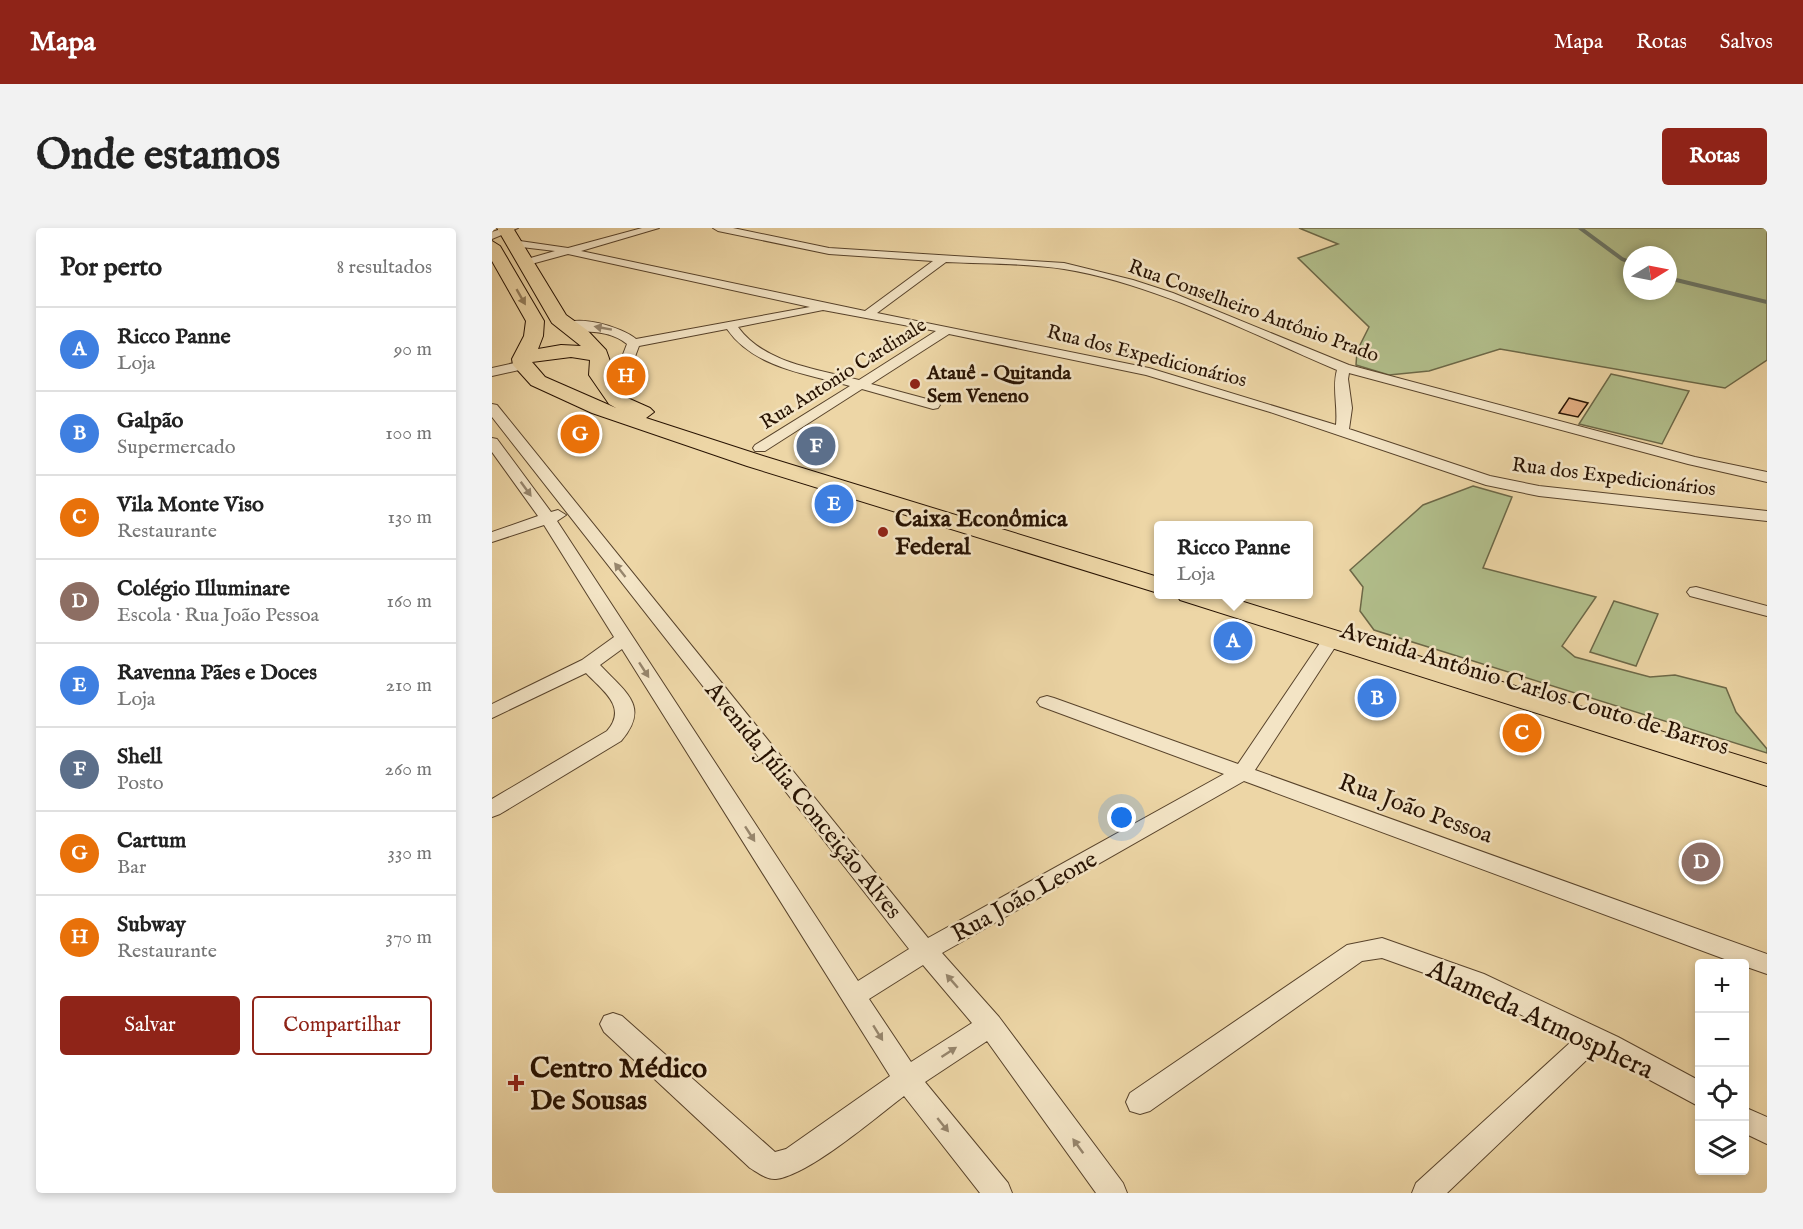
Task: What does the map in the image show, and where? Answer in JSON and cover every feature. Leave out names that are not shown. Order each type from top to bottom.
[{"type":"main road","points":[[506,233],[553,312],[567,326],[591,343],[599,366],[616,400],[628,407],[1154,570]]},
{"type":"main road","points":[[492,246],[535,321],[534,336],[523,362]]},
{"type":"main road","points":[[523,362],[560,350],[588,352],[599,366]]},
{"type":"main road","points":[[523,362],[538,381],[599,410],[1154,584]]},
{"type":"main road","points":[[549,386],[580,384],[599,366]]},
{"type":"main road","name":"Avenida Antônio Carlos Couto de Barros","points":[[1206,599],[1767,775]]},
{"type":"main road","name":"Avenida Antônio Carlos Couto de Barros","points":[[1251,599],[1767,759]]},
{"type":"street","points":[[524,263],[654,228]]},
{"type":"street","name":"Rua Conselheiro Antônio Prado","points":[[718,228],[829,251],[1064,266],[1129,282],[1169,295],[1344,368],[1693,461],[1767,477]]},
{"type":"street","name":"Rua dos Expedicionários","points":[[506,233],[565,251],[826,307],[1149,372],[1342,431],[1486,480],[1539,491],[1767,516]]},
{"type":"street","points":[[867,315],[943,260]]},
{"type":"street","points":[[634,344],[826,307]]},
{"type":"street","points":[[567,326],[612,329],[625,335],[634,344]]},
{"type":"street","points":[[731,326],[741,342],[755,353],[933,405]]},
{"type":"street","name":"Rua Antonio Cardinale","points":[[760,448],[948,330]]},
{"type":"street","points":[[599,366],[628,359],[634,344]]},
{"type":"street","points":[[492,364],[523,362]]},
{"type":"street","points":[[492,372],[523,362]]},
{"type":"street","points":[[1342,431],[1345,408],[1341,378],[1344,368]]},
{"type":"street","name":"Avenida Júlia Conceição Alves","points":[[492,408],[499,427],[573,510],[925,951],[990,1025],[1113,1193]]},
{"type":"street","name":"Avenida Júlia Conceição Alves","points":[[492,442],[548,519],[907,1079],[998,1193]]},
{"type":"street","points":[[492,537],[573,510]]},
{"type":"street","points":[[1696,592],[1767,611]]},
{"type":"street","name":"Rua João Leone","points":[[855,995],[925,951],[1242,773],[1332,638]]},
{"type":"street","points":[[492,712],[589,664],[624,639]]},
{"type":"street","points":[[492,809],[614,736],[622,727],[626,719],[626,708],[589,664]]},
{"type":"street","name":"Rua João Pessoa","points":[[1047,702],[1767,964]]},
{"type":"street","name":"Alameda Atmosphera","points":[[1140,1102],[1356,952],[1382,948],[1475,981],[1593,1038],[1695,1092]]},
{"type":"street","points":[[613,1024],[760,1159],[773,1166],[793,1161],[907,1079],[990,1025]]},
{"type":"street","points":[[1426,1193],[1593,1038]]},
{"type":"street","points":[[1748,1121],[1767,1131]]},
{"type":"green space","points":[[1299,228],[1767,228],[1767,360],[1725,388],[1500,349],[1429,371],[1389,375],[1356,365],[1357,351],[1369,327],[1298,258],[1338,244]]},
{"type":"green space","points":[[1611,374],[1689,391],[1662,444],[1579,424]]},
{"type":"green space","points":[[1473,486],[1512,497],[1483,568],[1596,597],[1562,646],[1575,657],[1650,677],[1675,675],[1726,688],[1736,712],[1767,749],[1767,753],[1374,630],[1360,611],[1363,587],[1350,570],[1423,505]]},
{"type":"green space","points":[[1614,601],[1658,614],[1636,666],[1590,652]]},
{"type":"building","points":[[1569,398],[1588,403],[1578,417],[1559,413]]},
{"type":"waterway","points":[[1580,228],[1623,259]]},
{"type":"waterway","points":[[1677,280],[1767,302]]},
{"type":"place","name":"Subway","points":[[626,376]]},
{"type":"place","name":"Atauê - Quitanda Sem Veneno","points":[[915,384]]},
{"type":"place","name":"Cartum","points":[[580,434]]},
{"type":"place","name":"Shell","points":[[816,446]]},
{"type":"place","name":"Ravenna Pães e Doces","points":[[834,504]]},
{"type":"place","name":"Caixa Econômica Federal","points":[[883,532]]},
{"type":"place","name":"Ricco Panne","points":[[1233,641]]},
{"type":"place","name":"Galpão","points":[[1377,698]]},
{"type":"place","name":"Vila Monte Viso","points":[[1522,733]]},
{"type":"place","name":"Colégio Illuminare","points":[[1701,862]]},
{"type":"place","name":"Centro Médico De Sousas","points":[[516,1083]]}]
